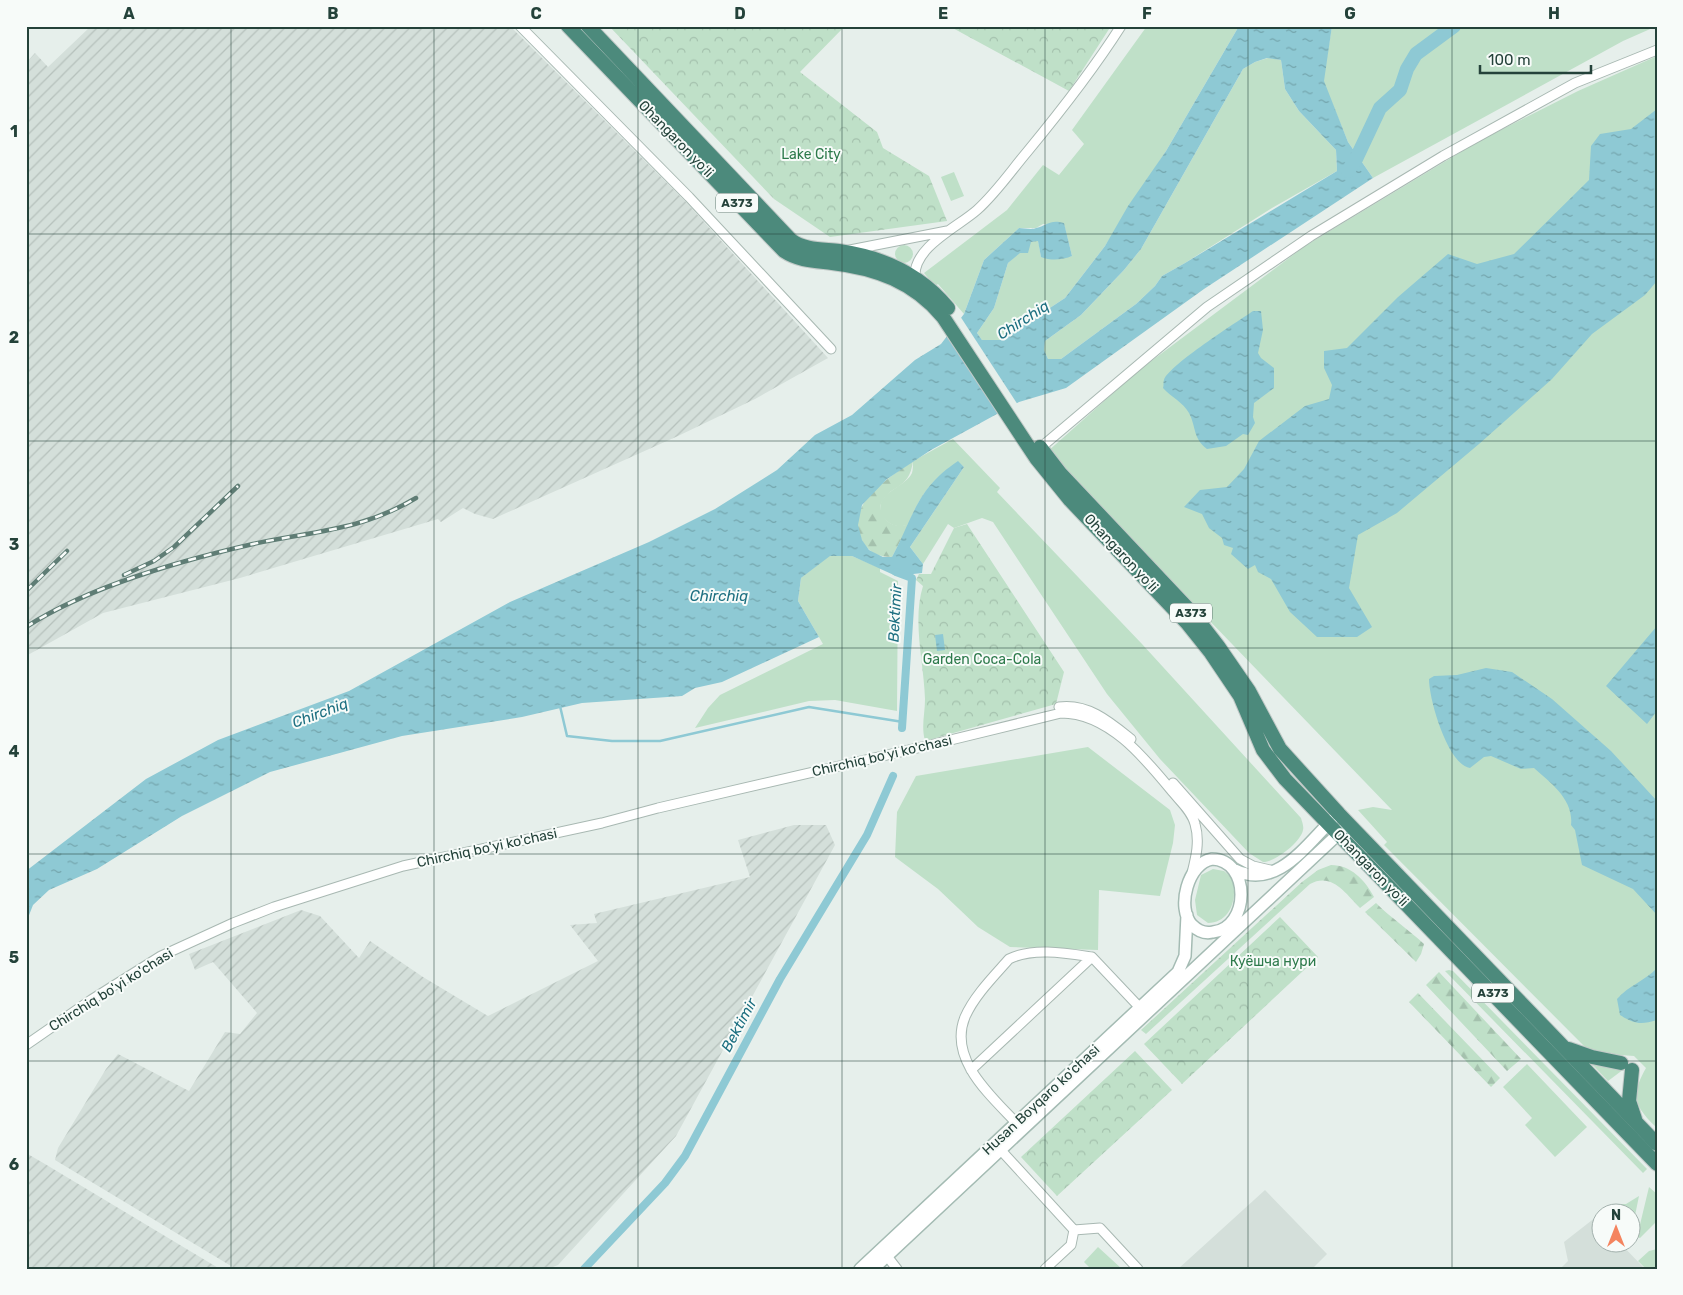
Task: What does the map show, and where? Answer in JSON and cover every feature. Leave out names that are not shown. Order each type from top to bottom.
[{"type":"highway","name":"Ohangaron yoʻli","points":[[568,26],[784,251],[798,258],[862,267],[884,274],[916,290],[947,314]]},
{"type":"highway","name":"Ohangaron yoʻli","points":[[588,26],[791,240],[801,246],[840,251],[886,263],[915,277],[931,290],[1013,416],[1036,458],[1059,487],[1187,623],[1211,653],[1240,696],[1268,758],[1328,824],[1657,1164]]},
{"type":"highway","name":"Ohangaron yoʻli","points":[[1013,416],[1060,473],[1194,615],[1240,677],[1280,749],[1339,814],[1657,1144]]},
{"type":"highway","points":[[1563,1046],[1592,1057],[1627,1066],[1629,1101],[1638,1124]]},
{"type":"main road","points":[[1192,873],[1200,864],[1212,859],[1227,862],[1235,870],[1259,876],[1271,874],[1282,868],[1339,814]]},
{"type":"main road","name":"Husan Boyqaro ko'chasi","points":[[860,1269],[884,1252],[1143,1011],[1217,950],[1350,824]]},
{"type":"main road","name":"Husan Boyqaro ko'chasi","points":[[1217,950],[1237,914],[1240,901],[1235,870]]},
{"type":"main road","name":"Husan Boyqaro ko'chasi","points":[[1143,1011],[1182,965],[1187,914],[1186,895],[1192,873]]},
{"type":"main road","name":"Husan Boyqaro ko'chasi","points":[[1187,914],[1192,925],[1204,932],[1218,931],[1269,900]]},
{"type":"main road","name":"Husan Boyqaro ko'chasi","points":[[873,1269],[884,1252]]},
{"type":"street","points":[[520,26],[689,197],[830,349]]},
{"type":"street","points":[[915,277],[915,268],[920,256],[948,231],[976,211],[998,188],[1066,103],[1121,26]]},
{"type":"street","points":[[1046,443],[1207,307],[1311,236],[1443,156],[1567,87],[1657,50]]},
{"type":"street","points":[[840,251],[948,231]]},
{"type":"street","name":"Chirchiq bo'yi ko'chasi","points":[[980,732],[1006,722],[1061,707],[1089,710],[1102,717],[1132,740],[1240,859],[1253,866],[1268,870],[1282,868]]},
{"type":"street","name":"Chirchiq bo'yi ko'chasi","points":[[26,1044],[90,1000],[162,956],[233,923],[274,907],[403,866],[602,823],[1061,712],[1078,714],[1102,725],[1139,754],[1192,816],[1196,825],[1197,843],[1192,873]]},
{"type":"street","name":"Chirchiq bo'yi ko'chasi","points":[[1228,846],[1235,870]]},
{"type":"street","points":[[1019,1126],[971,1070],[963,1048],[966,1016],[1008,959],[1017,955],[1054,952],[1092,957],[1143,1011]]},
{"type":"street","points":[[971,1070],[1092,957]]},
{"type":"street","points":[[998,1146],[1074,1230]]},
{"type":"street","points":[[1074,1230],[1100,1228],[1138,1269]]},
{"type":"street","points":[[1045,1269],[1071,1245],[1074,1230]]},
{"type":"street","points":[[884,1252],[896,1269]]},
{"type":"shaded area","points":[[91,26],[510,26],[684,200],[828,358],[755,399],[678,436],[493,519],[475,514],[463,508],[441,522],[438,519],[240,578],[103,613],[26,656],[26,63],[35,53],[48,67]]},
{"type":"shaded area","points":[[794,825],[826,825],[835,845],[676,1136],[558,1265],[548,1269],[236,1269],[55,1160],[58,1148],[106,1069],[118,1054],[189,1091],[225,1032],[240,1034],[257,1013],[213,962],[195,970],[189,954],[301,910],[320,916],[359,958],[370,941],[423,977],[488,1016],[598,961],[570,925],[597,923],[594,914],[750,877],[738,840]]},
{"type":"shaded area","points":[[26,1153],[45,1164],[220,1269],[26,1269]]},
{"type":"shaded area","points":[[1265,1190],[1327,1254],[1312,1269],[1178,1269]]},
{"type":"shaded area","points":[[1590,1222],[1590,1252],[1629,1252],[1645,1269],[1560,1269],[1568,1261],[1564,1242]]},
{"type":"green space","name":"Lake City","points":[[609,26],[845,26],[800,72],[877,132],[883,148],[929,176],[947,221],[830,237],[774,199]]},
{"type":"green space","points":[[949,26],[1111,26],[1069,91]]},
{"type":"green space","points":[[1147,26],[1239,26],[1166,151],[1105,246],[1065,298],[1001,340],[982,340],[977,333],[994,308],[1008,263],[1031,242],[1038,240],[1041,257],[1058,259],[1072,256],[1064,224],[1043,224],[1036,228],[1019,228],[984,260],[964,314],[938,284],[935,286],[924,273],[1007,210],[1043,165],[1059,175],[1084,144],[1072,130]]},
{"type":"green space","points":[[1332,26],[1657,26],[1623,41],[1373,178],[1348,142],[1323,81]]},
{"type":"green space","points":[[1657,56],[1656,1127],[1643,1112],[1637,1099],[1638,1086],[1646,1068],[1634,1056],[1607,1054],[1586,1048],[1384,845],[1387,842],[1358,810],[1373,807],[1392,810],[1047,452],[1138,371],[1305,246],[1479,141],[1578,91]]},
{"type":"green space","points":[[1268,58],[1281,60],[1285,89],[1299,111],[1336,150],[1337,171],[1272,208],[1162,276],[1155,286],[1136,304],[1061,359],[1048,359],[1044,350],[1045,341],[1081,315],[1124,270],[1141,249],[1243,69],[1255,62]]},
{"type":"green space","points":[[954,172],[964,196],[951,201],[941,177]]},
{"type":"green space","points":[[904,245],[910,248],[913,254],[910,260],[904,263],[898,260],[895,254],[898,248]]},
{"type":"green space","points":[[953,439],[1000,488],[997,492],[1142,644],[1301,818],[1303,830],[1301,835],[1287,851],[1274,859],[1263,862],[1249,853],[1160,759],[1107,694],[993,522],[982,518],[954,528],[948,524],[923,564],[910,547],[964,467],[958,462],[941,474],[928,488],[917,505],[909,524],[896,526],[884,518],[880,506],[882,500],[912,473],[913,461]]},
{"type":"green space","points":[[913,461],[907,478],[888,494],[880,506],[883,516],[890,523],[898,526],[909,524],[892,557],[879,555],[868,549],[863,542],[858,529],[858,517],[863,505],[871,494]]},
{"type":"green space","name":"Garden Coca-Cola","points":[[967,524],[1064,672],[1056,704],[925,741],[923,725],[925,699],[919,628],[920,599],[923,586],[916,580],[919,574],[931,574],[954,528]]},
{"type":"green space","points":[[830,555],[852,556],[880,568],[880,572],[898,581],[897,711],[835,700],[809,701],[695,728],[708,708],[720,695],[823,644],[798,601],[801,578]]},
{"type":"green space","points":[[1088,747],[1170,810],[1175,825],[1173,843],[1160,896],[1099,890],[1098,950],[1010,947],[978,927],[938,889],[895,857],[897,812],[916,776]]},
{"type":"green space","points":[[1331,865],[1345,868],[1357,875],[1362,879],[1374,897],[1360,908],[1344,891],[1332,883],[1318,881],[1310,884],[1146,1034],[1141,1030],[1302,882],[1318,870]]},
{"type":"green space","points":[[1213,869],[1224,871],[1231,877],[1234,892],[1231,907],[1227,913],[1216,922],[1208,923],[1197,915],[1195,900],[1201,875]]},
{"type":"green space","points":[[1376,903],[1424,944],[1416,962],[1365,912]]},
{"type":"green space","name":"Куёшча нури","points":[[1280,917],[1318,957],[1182,1084],[1144,1044]]},
{"type":"green space","points":[[1445,971],[1453,971],[1647,1169],[1643,1173]]},
{"type":"green space","points":[[1439,972],[1521,1059],[1507,1071],[1426,985]]},
{"type":"green space","points":[[1418,993],[1500,1078],[1491,1087],[1409,1002]]},
{"type":"green space","points":[[1135,1051],[1172,1090],[1057,1196],[1021,1157]]},
{"type":"green space","points":[[1590,1062],[1624,1069],[1608,1081]]},
{"type":"green space","points":[[1527,1064],[1587,1127],[1555,1157],[1525,1125],[1532,1118],[1503,1087]]},
{"type":"green space","points":[[1649,1187],[1657,1194],[1657,1221],[1640,1238],[1640,1224]]},
{"type":"green space","points":[[1639,1196],[1638,1202],[1629,1202]]},
{"type":"green space","points":[[1098,1247],[1122,1269],[1091,1269],[1084,1262]]},
{"type":"green space","points":[[1657,1249],[1657,1269],[1646,1269],[1638,1261],[1649,1251]]},
{"type":"water","name":"Chirchiq","points":[[1239,26],[1332,26],[1324,81],[1348,142],[1373,178],[1204,289],[1066,388],[1019,402],[931,450],[887,479],[862,505],[858,525],[862,540],[869,550],[883,557],[892,557],[924,493],[944,471],[958,461],[964,467],[910,547],[923,564],[922,573],[896,576],[852,556],[830,556],[801,578],[798,601],[819,637],[722,682],[695,688],[682,696],[582,703],[522,717],[402,736],[270,772],[182,816],[97,869],[49,890],[33,905],[26,923],[26,871],[146,779],[218,740],[349,691],[510,602],[649,542],[715,509],[777,470],[815,435],[852,415],[915,360],[941,344],[964,314],[984,260],[1019,228],[1032,229],[1052,222],[1064,223],[1072,256],[1057,260],[1041,257],[1038,241],[1031,242],[1028,253],[1020,253],[1008,263],[994,308],[977,333],[982,340],[1001,340],[1065,298],[1105,246],[1128,206],[1166,151]],"holes":[[[1267,58],[1281,60],[1285,89],[1299,111],[1336,150],[1337,171],[1162,276],[1155,286],[1136,304],[1061,359],[1048,359],[1044,350],[1045,341],[1081,315],[1124,270],[1141,249],[1243,69]]]},
{"type":"water","points":[[1657,109],[1657,281],[1645,295],[1592,334],[1552,379],[1479,444],[1397,513],[1358,535],[1349,588],[1372,627],[1357,637],[1317,637],[1290,612],[1271,579],[1258,572],[1255,565],[1248,569],[1231,554],[1233,548],[1224,545],[1222,538],[1209,528],[1202,514],[1184,507],[1200,490],[1227,487],[1244,469],[1259,441],[1305,406],[1329,399],[1332,385],[1324,368],[1324,351],[1347,348],[1398,297],[1448,254],[1477,264],[1514,254],[1589,180],[1591,146],[1600,134],[1631,129]]},
{"type":"water","points":[[1253,311],[1261,311],[1263,330],[1258,353],[1261,358],[1274,368],[1274,388],[1254,403],[1253,417],[1255,423],[1248,435],[1243,434],[1226,446],[1207,449],[1199,441],[1186,409],[1163,388],[1164,381],[1169,373],[1190,354]]},
{"type":"water","points":[[1657,626],[1657,711],[1647,724],[1606,686]]},
{"type":"water","points":[[943,634],[945,650],[937,651],[935,635]]},
{"type":"water","points":[[1486,668],[1512,672],[1552,699],[1611,751],[1657,801],[1657,915],[1633,889],[1582,865],[1575,830],[1571,825],[1569,808],[1554,786],[1534,768],[1521,769],[1491,756],[1484,757],[1470,768],[1462,764],[1454,756],[1436,716],[1429,679],[1434,676],[1457,675]]},
{"type":"water","points":[[1657,968],[1657,1020],[1638,1023],[1620,1015],[1617,999]]},
{"type":"pier","points":[[960,316],[1018,405],[1001,415],[947,332]]},
{"type":"waterway","points":[[1348,171],[1356,159],[1380,108],[1400,90],[1407,69],[1416,54],[1454,26]]},
{"type":"waterway","name":"Bektimir","points":[[896,572],[912,578],[902,728]]},
{"type":"waterway","points":[[560,706],[567,736],[612,741],[660,741],[809,707],[903,722]]},
{"type":"waterway","name":"Bektimir","points":[[584,1269],[665,1183],[685,1156],[780,979],[867,835],[893,776]]},
{"type":"railway","points":[[124,575],[154,561],[174,547],[238,486]]},
{"type":"railway","points":[[26,627],[78,599],[136,576],[195,558],[253,544],[356,524],[396,509],[416,498]]},
{"type":"railway","points":[[26,591],[67,551]]}]
